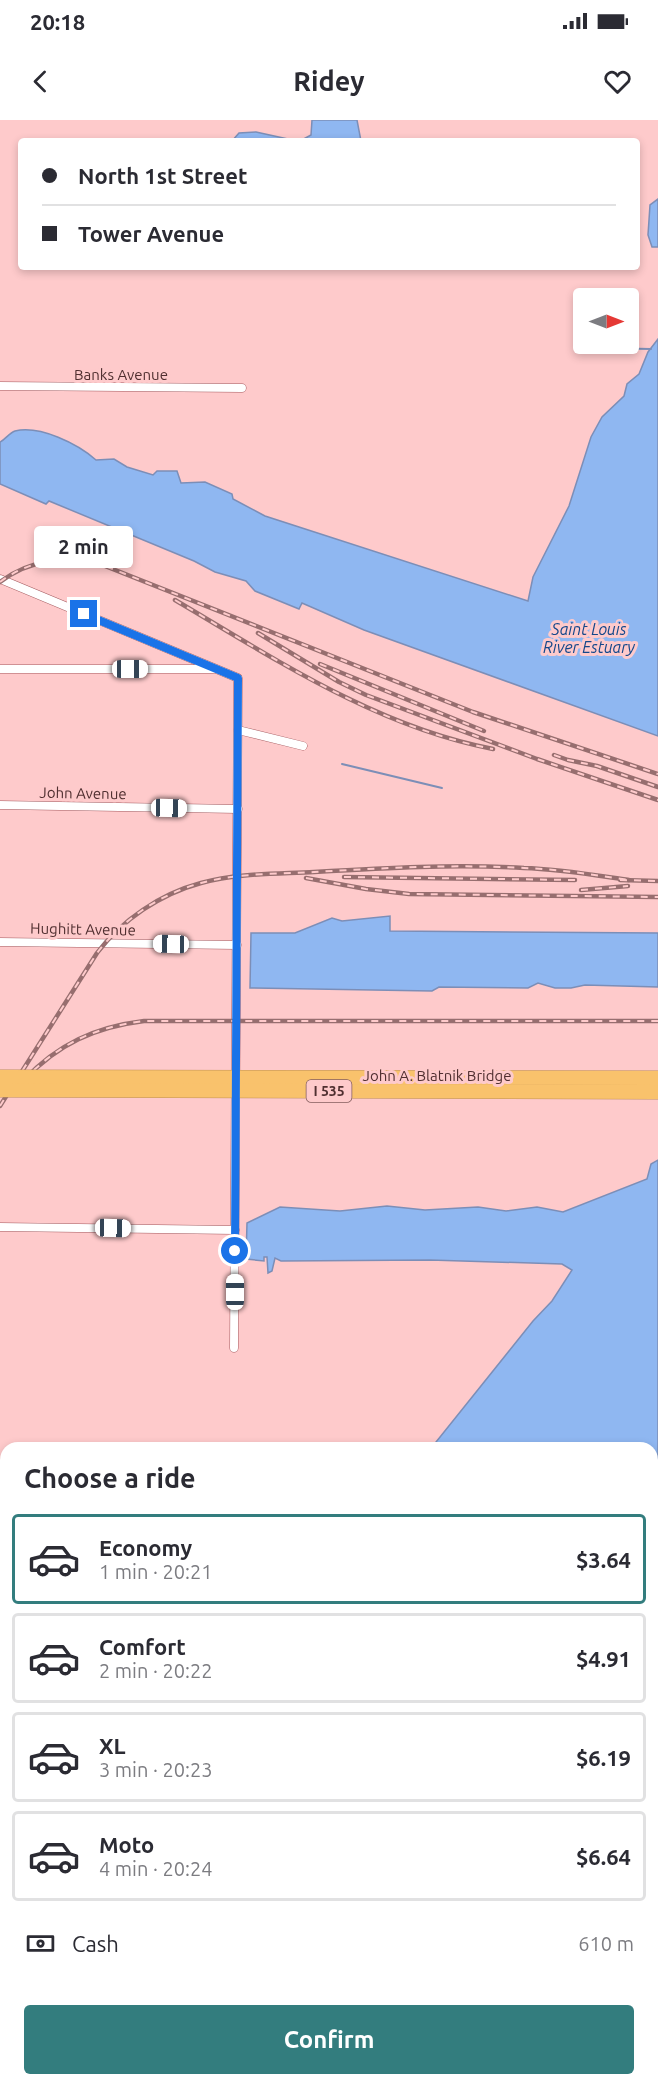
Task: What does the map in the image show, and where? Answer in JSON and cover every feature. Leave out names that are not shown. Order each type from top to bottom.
[{"type":"highway","name":"John A. Blatnik Bridge","points":[[0,1077],[658,1078]]},
{"type":"highway","name":"John A. Blatnik Bridge","points":[[0,1090],[658,1092]]},
{"type":"street","name":"Banks Avenue","points":[[0,386],[242,388]]},
{"type":"street","points":[[0,579],[238,678],[234,1348]]},
{"type":"street","points":[[0,669],[217,669]]},
{"type":"street","points":[[238,730],[303,746]]},
{"type":"street","name":"John Avenue","points":[[0,805],[238,809]]},
{"type":"street","name":"Hughitt Avenue","points":[[0,942],[237,945]]},
{"type":"street","points":[[0,1227],[235,1230]]},
{"type":"water","points":[[312,120],[357,120],[360,138],[306,138],[311,135]]},
{"type":"water","points":[[256,132],[283,138],[235,138],[239,133]]},
{"type":"water","points":[[658,199],[658,247],[652,247],[648,235],[650,205]]},
{"type":"water","name":"Saint Louis River Estuary","points":[[658,339],[658,736],[364,630],[302,603],[299,609],[255,591],[246,581],[215,572],[194,561],[49,501],[46,504],[0,484],[0,442],[15,431],[47,433],[69,442],[96,460],[114,459],[127,467],[153,475],[157,471],[177,471],[181,483],[205,482],[232,494],[233,499],[265,516],[528,601],[533,577],[569,506],[591,437],[602,417],[624,396],[627,384],[639,374],[648,352]]},
{"type":"water","points":[[390,916],[390,931],[658,933],[658,987],[585,985],[555,988],[538,983],[528,988],[439,987],[432,991],[250,988],[251,933],[295,933],[332,918],[342,921]]},
{"type":"water","points":[[658,1160],[658,1442],[436,1442],[533,1321],[552,1301],[572,1270],[562,1264],[430,1260],[281,1261],[275,1258],[272,1271],[268,1273],[267,1257],[264,1257],[264,1261],[246,1259],[247,1223],[280,1207],[340,1211],[387,1206],[425,1210],[478,1207],[506,1211],[537,1207],[563,1212],[647,1179],[651,1164]]},
{"type":"waterway","points":[[639,349],[651,349]]},
{"type":"waterway","points":[[342,764],[442,788]]},
{"type":"railway","points":[[0,582],[23,569],[48,561],[74,560],[100,564],[473,712],[658,774]]},
{"type":"railway","points":[[175,600],[289,667],[368,708],[450,739],[493,749]]},
{"type":"railway","points":[[258,633],[339,682],[366,695],[537,759],[658,800]]},
{"type":"railway","points":[[320,664],[484,731]]},
{"type":"railway","points":[[554,755],[597,766],[658,787]]},
{"type":"railway","points":[[0,1106],[97,953],[107,941],[143,910],[186,888],[215,880],[243,876],[445,866],[537,869],[629,880]]},
{"type":"railway","points":[[344,877],[575,880]]},
{"type":"railway","points":[[306,878],[409,894],[658,897]]},
{"type":"railway","points":[[620,880],[658,881]]},
{"type":"railway","points":[[581,890],[628,886]]},
{"type":"railway","points":[[24,1080],[50,1056],[78,1039],[109,1028],[144,1021],[658,1021]]},
{"type":"route","points":[[84,614],[238,678],[235,1251]]}]
